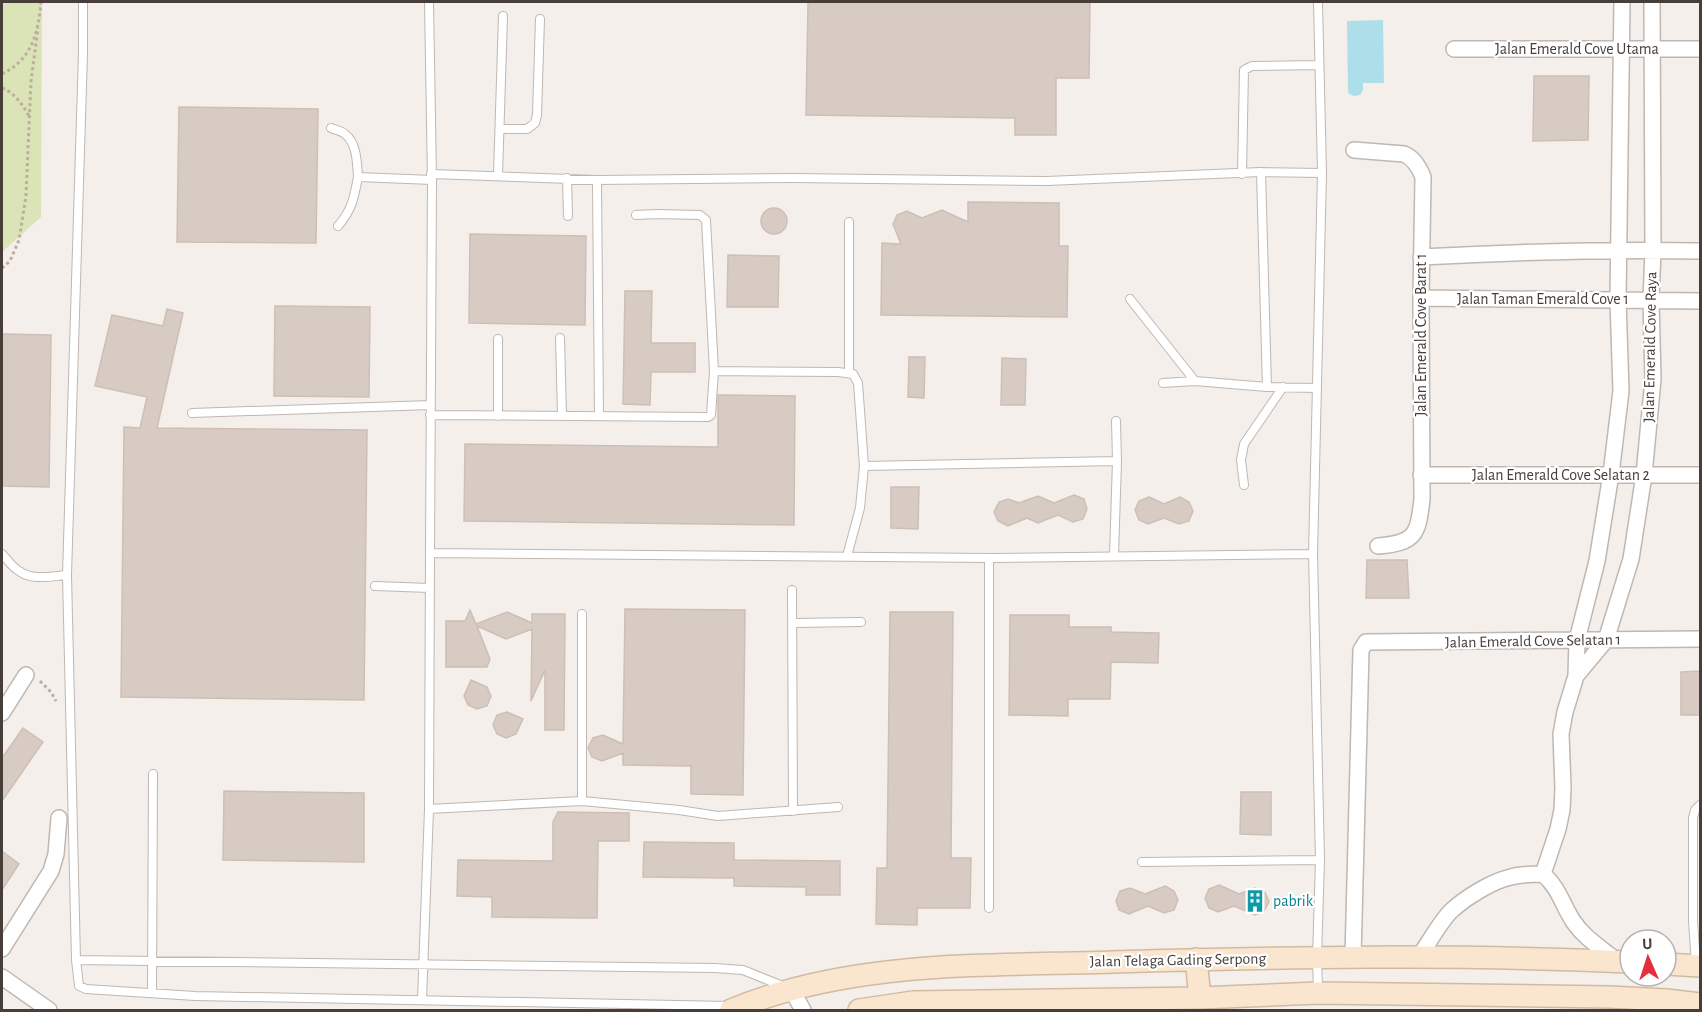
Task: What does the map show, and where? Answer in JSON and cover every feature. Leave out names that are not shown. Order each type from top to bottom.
[{"type":"main road","name":"Jalan Telaga Gading Serpong","points":[[736,1008],[791,989],[821,982],[888,971],[960,966],[1317,957],[1618,962]]},
{"type":"main road","points":[[1196,959],[1200,998]]},
{"type":"main road","points":[[1678,964],[1698,965]]},
{"type":"main road","points":[[859,1011],[913,1002],[1200,998],[1318,993],[1514,1003],[1561,1003],[1620,998],[1701,1005]]},
{"type":"street","name":"Jalan Emerald Cove Raya","points":[[1544,874],[1562,810],[1561,734],[1564,712],[1576,675],[1577,640],[1597,561],[1621,391],[1618,300],[1622,2]]},
{"type":"street","name":"Jalan Emerald Cove Raya","points":[[1576,675],[1606,640],[1631,559],[1644,475],[1653,379],[1652,2]]},
{"type":"street","name":"Jalan Emerald Cove Utama","points":[[1454,49],[1701,50]]},
{"type":"street","name":"Jalan Emerald Cove Barat 1","points":[[1354,150],[1410,156],[1423,177],[1420,298],[1422,499],[1414,535],[1398,544],[1378,546]]},
{"type":"street","points":[[1421,257],[1653,250],[1701,251]]},
{"type":"street","name":"Jalan Taman Emerald Cove 1","points":[[1420,298],[1701,301]]},
{"type":"street","name":"Jalan Emerald Cove Selatan 2","points":[[1421,475],[1701,475]]},
{"type":"street","name":"Jalan Emerald Cove Selatan 1","points":[[1353,957],[1361,650],[1366,642],[1701,639]]},
{"type":"street","points":[[2,713],[26,675]]},
{"type":"street","points":[[2,949],[51,871],[56,854],[59,818]]},
{"type":"street","points":[[1419,957],[1450,912],[1469,898],[1508,877],[1544,874],[1557,889],[1574,922],[1582,932],[1618,958]]},
{"type":"street","points":[[2,977],[49,1011]]},
{"type":"street","points":[[791,989],[804,1011]]},
{"type":"lane","points":[[83,2],[67,574],[76,960],[78,983],[81,988],[195,996],[736,1008]]},
{"type":"lane","points":[[422,1000],[429,809],[432,177],[429,2]]},
{"type":"lane","points":[[1318,2],[1322,173],[1313,554],[1320,860],[1318,993]]},
{"type":"lane","points":[[498,176],[503,16]]},
{"type":"lane","points":[[500,129],[527,129],[535,123],[540,19]]},
{"type":"lane","points":[[1242,174],[1244,70],[1252,66],[1318,65]]},
{"type":"lane","points":[[331,128],[344,133],[351,140],[358,177],[353,203],[347,216],[338,226]]},
{"type":"lane","points":[[358,177],[498,176],[597,180],[794,178],[1047,181],[1262,172],[1322,173]]},
{"type":"lane","points":[[1262,172],[1267,387]]},
{"type":"lane","points":[[567,178],[568,216]]},
{"type":"lane","points":[[597,180],[599,416]]},
{"type":"lane","points":[[430,416],[708,417],[712,414],[714,371],[705,218],[700,215],[636,215]]},
{"type":"lane","points":[[849,222],[849,373]]},
{"type":"lane","points":[[1130,299],[1194,381]]},
{"type":"lane","points":[[560,338],[562,415]]},
{"type":"lane","points":[[498,339],[498,416]]},
{"type":"lane","points":[[714,371],[849,373],[855,377],[858,384],[864,466],[860,508],[847,556]]},
{"type":"lane","points":[[1163,382],[1194,381],[1267,387],[1316,388]]},
{"type":"lane","points":[[1244,485],[1241,460],[1244,444],[1283,387]]},
{"type":"lane","points":[[192,413],[431,405]]},
{"type":"lane","points":[[1114,556],[1116,421]]},
{"type":"lane","points":[[864,466],[1117,461]]},
{"type":"lane","points":[[430,553],[989,558],[1313,554]]},
{"type":"lane","points":[[2,554],[15,569],[28,575],[36,577],[67,574]]},
{"type":"lane","points":[[989,558],[989,908]]},
{"type":"lane","points":[[375,586],[430,588]]},
{"type":"lane","points":[[792,590],[793,811]]},
{"type":"lane","points":[[582,614],[582,801]]},
{"type":"lane","points":[[793,623],[861,622]]},
{"type":"lane","points":[[152,993],[153,774]]},
{"type":"lane","points":[[429,809],[582,801],[718,816],[838,807]]},
{"type":"lane","points":[[1698,965],[1692,912],[1693,818],[1695,810],[1701,805]]},
{"type":"lane","points":[[1142,862],[1320,860]]},
{"type":"lane","points":[[76,960],[715,968],[743,970],[791,989]]},
{"type":"path","points":[[2,268],[10,261],[19,240],[26,196],[30,81],[41,2]]},
{"type":"path","points":[[2,74],[14,68],[27,54],[38,27]]},
{"type":"path","points":[[2,88],[21,103],[29,116]]},
{"type":"path","points":[[26,675],[34,675],[51,692],[58,704]]},
{"type":"green space","points":[[2,2],[42,2],[41,217],[2,252]]},
{"type":"water","points":[[1383,20],[1384,83],[1363,83],[1360,95],[1349,94],[1347,21]]},
{"type":"building","points":[[808,2],[1090,2],[1089,78],[1056,78],[1056,135],[1015,135],[1015,118],[806,115]]},
{"type":"building","points":[[1534,76],[1589,76],[1588,140],[1533,141]]},
{"type":"building","points":[[179,107],[318,109],[316,243],[177,242]]},
{"type":"building","points":[[968,202],[1059,203],[1059,246],[1068,246],[1067,317],[881,315],[882,243],[901,244],[893,224],[897,215],[907,211],[922,218],[942,210],[968,222]]},
{"type":"building","points":[[774,208],[783,212],[787,221],[783,230],[774,234],[765,230],[761,221],[765,212]]},
{"type":"building","points":[[470,234],[586,236],[585,325],[469,323]]},
{"type":"building","points":[[728,255],[779,256],[778,307],[727,307]]},
{"type":"building","points":[[625,291],[652,291],[651,343],[695,343],[695,372],[651,372],[650,405],[623,404]]},
{"type":"building","points":[[275,306],[370,307],[369,397],[274,396]]},
{"type":"building","points":[[167,309],[183,313],[157,428],[367,430],[364,700],[121,697],[124,427],[140,428],[147,397],[95,386],[112,315],[163,326]]},
{"type":"building","points":[[2,334],[51,335],[49,487],[2,486]]},
{"type":"building","points":[[909,357],[925,357],[924,398],[908,397]]},
{"type":"building","points":[[1002,358],[1026,359],[1025,405],[1001,405]]},
{"type":"building","points":[[718,395],[795,396],[794,525],[464,521],[465,444],[718,447]]},
{"type":"building","points":[[891,487],[919,487],[918,529],[891,528]]},
{"type":"building","points":[[1074,495],[1084,499],[1087,509],[1083,519],[1073,522],[1058,515],[1038,523],[1027,518],[1008,526],[998,521],[994,512],[999,502],[1008,499],[1019,503],[1038,496],[1054,503]]},
{"type":"building","points":[[1149,497],[1164,504],[1180,497],[1189,502],[1193,511],[1189,521],[1179,524],[1164,518],[1148,524],[1139,520],[1135,510],[1139,501]]},
{"type":"building","points":[[1367,560],[1407,560],[1409,598],[1366,598]]},
{"type":"building","points":[[625,609],[745,610],[743,795],[691,794],[691,766],[623,765],[623,753],[602,761],[592,757],[588,748],[593,738],[603,735],[623,744]]},
{"type":"building","points":[[470,610],[476,624],[507,612],[532,623],[532,614],[565,614],[564,730],[545,730],[545,670],[531,701],[532,629],[506,639],[477,626],[490,659],[487,667],[446,667],[446,621],[465,621]]},
{"type":"building","points":[[890,612],[953,612],[951,858],[971,858],[970,908],[917,908],[917,925],[876,924],[877,868],[887,868]]},
{"type":"building","points":[[1010,615],[1069,615],[1069,627],[1111,627],[1111,632],[1159,633],[1158,663],[1111,662],[1110,699],[1068,699],[1068,716],[1009,715]]},
{"type":"building","points":[[1701,671],[1701,715],[1681,715],[1681,672]]},
{"type":"building","points":[[471,680],[487,687],[491,696],[487,706],[477,709],[468,705],[464,696]]},
{"type":"building","points":[[507,712],[523,719],[516,734],[506,738],[497,734],[493,725],[497,715]]},
{"type":"building","points":[[23,728],[43,742],[2,801],[2,758]]},
{"type":"building","points":[[224,791],[364,793],[364,862],[223,860]]},
{"type":"building","points":[[1241,792],[1271,792],[1271,835],[1240,834]]},
{"type":"building","points":[[558,812],[629,813],[629,841],[598,841],[597,918],[492,917],[492,897],[457,896],[458,860],[553,861],[553,822]]},
{"type":"building","points":[[644,842],[734,843],[734,860],[840,861],[840,895],[806,895],[806,887],[734,886],[734,878],[643,877]]},
{"type":"building","points":[[2,851],[19,864],[2,890]]},
{"type":"building","points":[[1219,885],[1239,894],[1255,888],[1265,892],[1269,902],[1264,911],[1255,915],[1234,906],[1218,912],[1209,908],[1205,898],[1209,889]]},
{"type":"building","points":[[1165,886],[1174,891],[1178,900],[1174,910],[1164,913],[1148,906],[1129,914],[1119,910],[1116,901],[1120,891],[1130,888],[1145,894]]},
{"type":"place","name":"pabrik","points":[[1255,901]]}]
